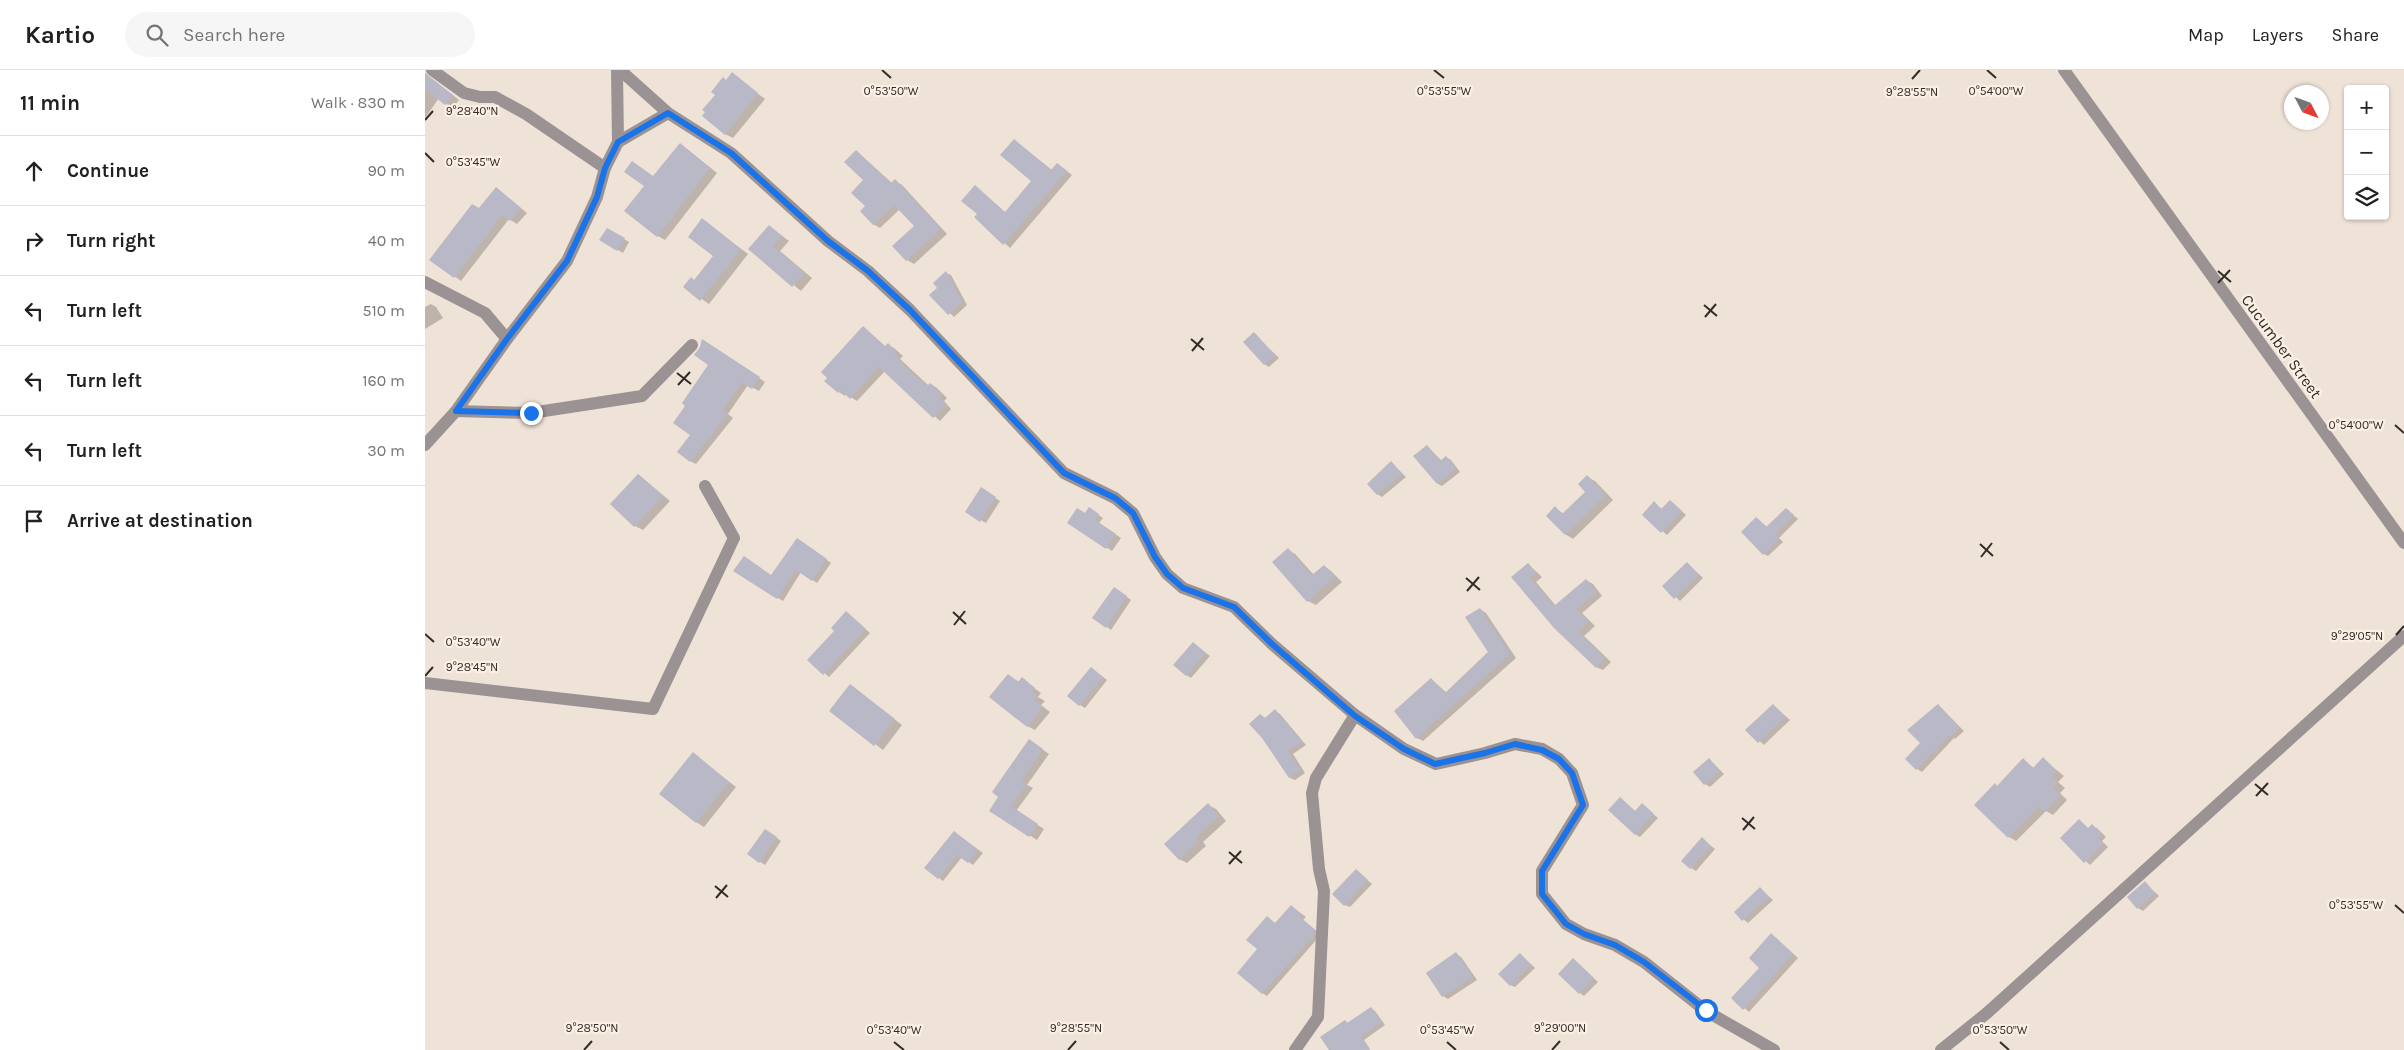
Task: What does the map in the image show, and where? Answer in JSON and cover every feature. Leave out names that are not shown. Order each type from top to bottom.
[{"type":"street","points":[[432,70],[464,93],[480,97],[495,97],[526,114],[605,168]]},
{"type":"street","points":[[425,445],[456,411],[507,339],[567,261],[597,197],[605,168],[618,142],[617,70]]},
{"type":"street","points":[[620,70],[668,113],[731,153],[828,241],[868,271],[910,310],[1064,473],[1115,498],[1133,513],[1155,557],[1167,574],[1183,588],[1234,607],[1272,644],[1355,716],[1404,749],[1435,764],[1515,744],[1542,750],[1559,759],[1572,773],[1583,805],[1542,871],[1542,894],[1566,924],[1584,934],[1615,945],[1644,962],[1706,1010],[1774,1050]]},
{"type":"street","name":"Cucumber Street","points":[[2064,70],[2404,543]]},
{"type":"street","points":[[618,142],[668,113]]},
{"type":"street","points":[[425,282],[485,313],[507,339]]},
{"type":"street","points":[[456,411],[531,413],[642,396],[692,345]]},
{"type":"street","points":[[425,683],[653,710],[734,538],[705,486]]},
{"type":"street","points":[[1941,1050],[1987,1013],[2404,636]]},
{"type":"street","points":[[1295,1050],[1318,1017],[1324,891],[1319,870],[1312,793],[1321,770],[1355,716]]},
{"type":"building","points":[[732,72],[758,93],[725,135],[702,116],[705,112],[702,110],[715,95],[711,92],[723,77],[726,80]]},
{"type":"building","points":[[425,74],[453,95],[445,105],[425,89]]},
{"type":"building","points":[[1014,139],[1051,170],[1057,163],[1067,171],[1003,245],[974,217],[977,214],[961,201],[975,185],[1005,212],[1031,181],[1000,155]]},
{"type":"building","points":[[680,143],[710,168],[657,237],[624,211],[644,186],[624,172],[632,161],[653,176]]},
{"type":"building","points":[[856,150],[891,183],[895,179],[941,229],[906,261],[892,246],[914,226],[894,205],[873,225],[860,211],[865,206],[851,193],[863,180],[844,162]]},
{"type":"building","points":[[496,187],[521,208],[510,221],[502,215],[454,278],[429,260],[472,204],[479,208]]},
{"type":"building","points":[[702,218],[741,249],[700,301],[683,287],[691,277],[694,280],[713,256],[688,237]]},
{"type":"building","points":[[769,225],[782,236],[773,246],[805,273],[792,287],[748,249]]},
{"type":"building","points":[[607,228],[625,238],[617,251],[599,240]]},
{"type":"building","points":[[946,271],[963,302],[948,315],[929,295],[937,288],[933,283]]},
{"type":"building","points":[[863,326],[885,346],[888,343],[897,352],[895,355],[927,386],[930,383],[942,394],[939,397],[946,405],[933,418],[879,367],[850,399],[841,390],[838,393],[824,381],[827,378],[821,372]]},
{"type":"building","points":[[1254,332],[1275,355],[1264,365],[1243,342]]},
{"type":"building","points":[[702,339],[760,377],[752,389],[742,383],[723,410],[728,414],[690,462],[677,452],[690,435],[673,423],[685,406],[682,403],[708,365],[694,355],[700,347]]},
{"type":"building","points":[[1427,445],[1440,461],[1446,456],[1456,469],[1437,484],[1413,456]]},
{"type":"building","points":[[1391,461],[1402,474],[1377,495],[1367,484]]},
{"type":"building","points":[[638,474],[663,496],[634,527],[610,504]]},
{"type":"building","points":[[1587,475],[1606,495],[1565,535],[1546,516],[1555,506],[1562,514],[1585,492],[1578,484]]},
{"type":"building","points":[[981,487],[996,497],[980,522],[965,512]]},
{"type":"building","points":[[1670,500],[1682,511],[1661,533],[1642,515],[1654,501],[1661,509]]},
{"type":"building","points":[[1089,507],[1099,514],[1095,520],[1116,534],[1106,549],[1067,523],[1077,508],[1085,513]]},
{"type":"building","points":[[1786,508],[1794,515],[1775,534],[1779,539],[1763,555],[1741,532],[1756,517],[1766,527]]},
{"type":"building","points":[[797,538],[827,559],[812,581],[796,570],[777,599],[733,571],[744,556],[771,575]]},
{"type":"building","points":[[1288,548],[1312,575],[1324,565],[1335,577],[1307,602],[1272,562]]},
{"type":"building","points":[[1687,562],[1699,575],[1674,599],[1662,586]]},
{"type":"building","points":[[1528,563],[1536,573],[1530,578],[1554,606],[1586,579],[1597,592],[1576,609],[1589,621],[1578,632],[1605,658],[1596,668],[1554,628],[1511,577]]},
{"type":"building","points":[[1114,587],[1127,596],[1106,628],[1092,618]]},
{"type":"building","points":[[1480,608],[1510,654],[1416,739],[1394,711],[1431,678],[1445,693],[1488,652],[1465,617]]},
{"type":"building","points":[[846,611],[866,629],[823,675],[807,660],[834,631],[831,628]]},
{"type":"building","points":[[1193,642],[1206,653],[1186,676],[1173,665]]},
{"type":"building","points":[[1091,667],[1103,677],[1079,706],[1067,696]]},
{"type":"building","points":[[1008,674],[1018,682],[1022,677],[1035,688],[1031,691],[1038,696],[1034,700],[1043,707],[1027,727],[989,697]]},
{"type":"building","points":[[850,684],[895,719],[874,746],[829,711]]},
{"type":"building","points":[[1773,704],[1786,717],[1758,743],[1745,730]]},
{"type":"building","points":[[1938,704],[1960,728],[1949,736],[1916,770],[1905,759],[1920,743],[1907,730]]},
{"type":"building","points":[[1275,709],[1302,742],[1288,751],[1301,770],[1289,778],[1262,738],[1249,724],[1260,714],[1265,718]]},
{"type":"building","points":[[1029,739],[1043,749],[1022,780],[1027,784],[1011,806],[1038,824],[1029,837],[989,811],[998,797],[992,792]]},
{"type":"building","points":[[693,752],[729,782],[696,823],[659,794]]},
{"type":"building","points":[[2043,757],[2057,771],[2051,777],[2058,783],[2053,788],[2061,795],[2045,812],[2039,806],[2008,838],[1974,805],[1995,783],[1997,786],[2023,758],[2033,768]]},
{"type":"building","points":[[1709,758],[1720,771],[1704,785],[1693,772]]},
{"type":"building","points":[[1620,797],[1635,811],[1642,803],[1654,814],[1635,835],[1608,810]]},
{"type":"building","points":[[1208,803],[1219,816],[1196,837],[1199,841],[1179,860],[1164,844]]},
{"type":"building","points":[[2079,819],[2088,828],[2092,824],[2102,834],[2098,838],[2104,844],[2084,863],[2060,838]]},
{"type":"building","points":[[765,829],[777,837],[759,863],[747,854]]},
{"type":"building","points":[[954,831],[978,850],[968,863],[957,855],[938,879],[924,868]]},
{"type":"building","points":[[1702,837],[1711,846],[1690,869],[1681,861]]},
{"type":"building","points":[[1356,869],[1368,880],[1344,906],[1332,894]]},
{"type":"building","points":[[2145,881],[2155,893],[2137,909],[2127,897]]},
{"type":"building","points":[[1760,887],[1769,897],[1742,921],[1734,912]]},
{"type":"building","points":[[1291,905],[1301,914],[1299,916],[1314,929],[1314,935],[1262,994],[1237,973],[1257,949],[1246,940],[1267,916],[1275,923]]},
{"type":"building","points":[[1771,933],[1793,954],[1743,1010],[1731,998],[1759,968],[1749,958]]},
{"type":"building","points":[[1456,952],[1473,977],[1442,997],[1426,973]]},
{"type":"building","points":[[1520,953],[1531,965],[1510,986],[1498,974]]},
{"type":"building","points":[[1573,958],[1594,978],[1579,994],[1558,974]]},
{"type":"building","points":[[1371,1007],[1382,1022],[1361,1037],[1370,1050],[1329,1050],[1320,1037],[1345,1020],[1347,1023]]},
{"type":"route","points":[[531,413],[456,411],[541,293],[567,261],[597,197],[605,168],[618,142],[668,113],[731,153],[828,241],[868,271],[910,310],[1064,473],[1115,498],[1133,513],[1155,557],[1167,574],[1183,588],[1234,607],[1272,644],[1355,716],[1404,749],[1435,764],[1515,744],[1542,750],[1559,759],[1572,773],[1583,805],[1542,871],[1542,894],[1566,924],[1584,934],[1615,945],[1644,962],[1706,1010]]}]
